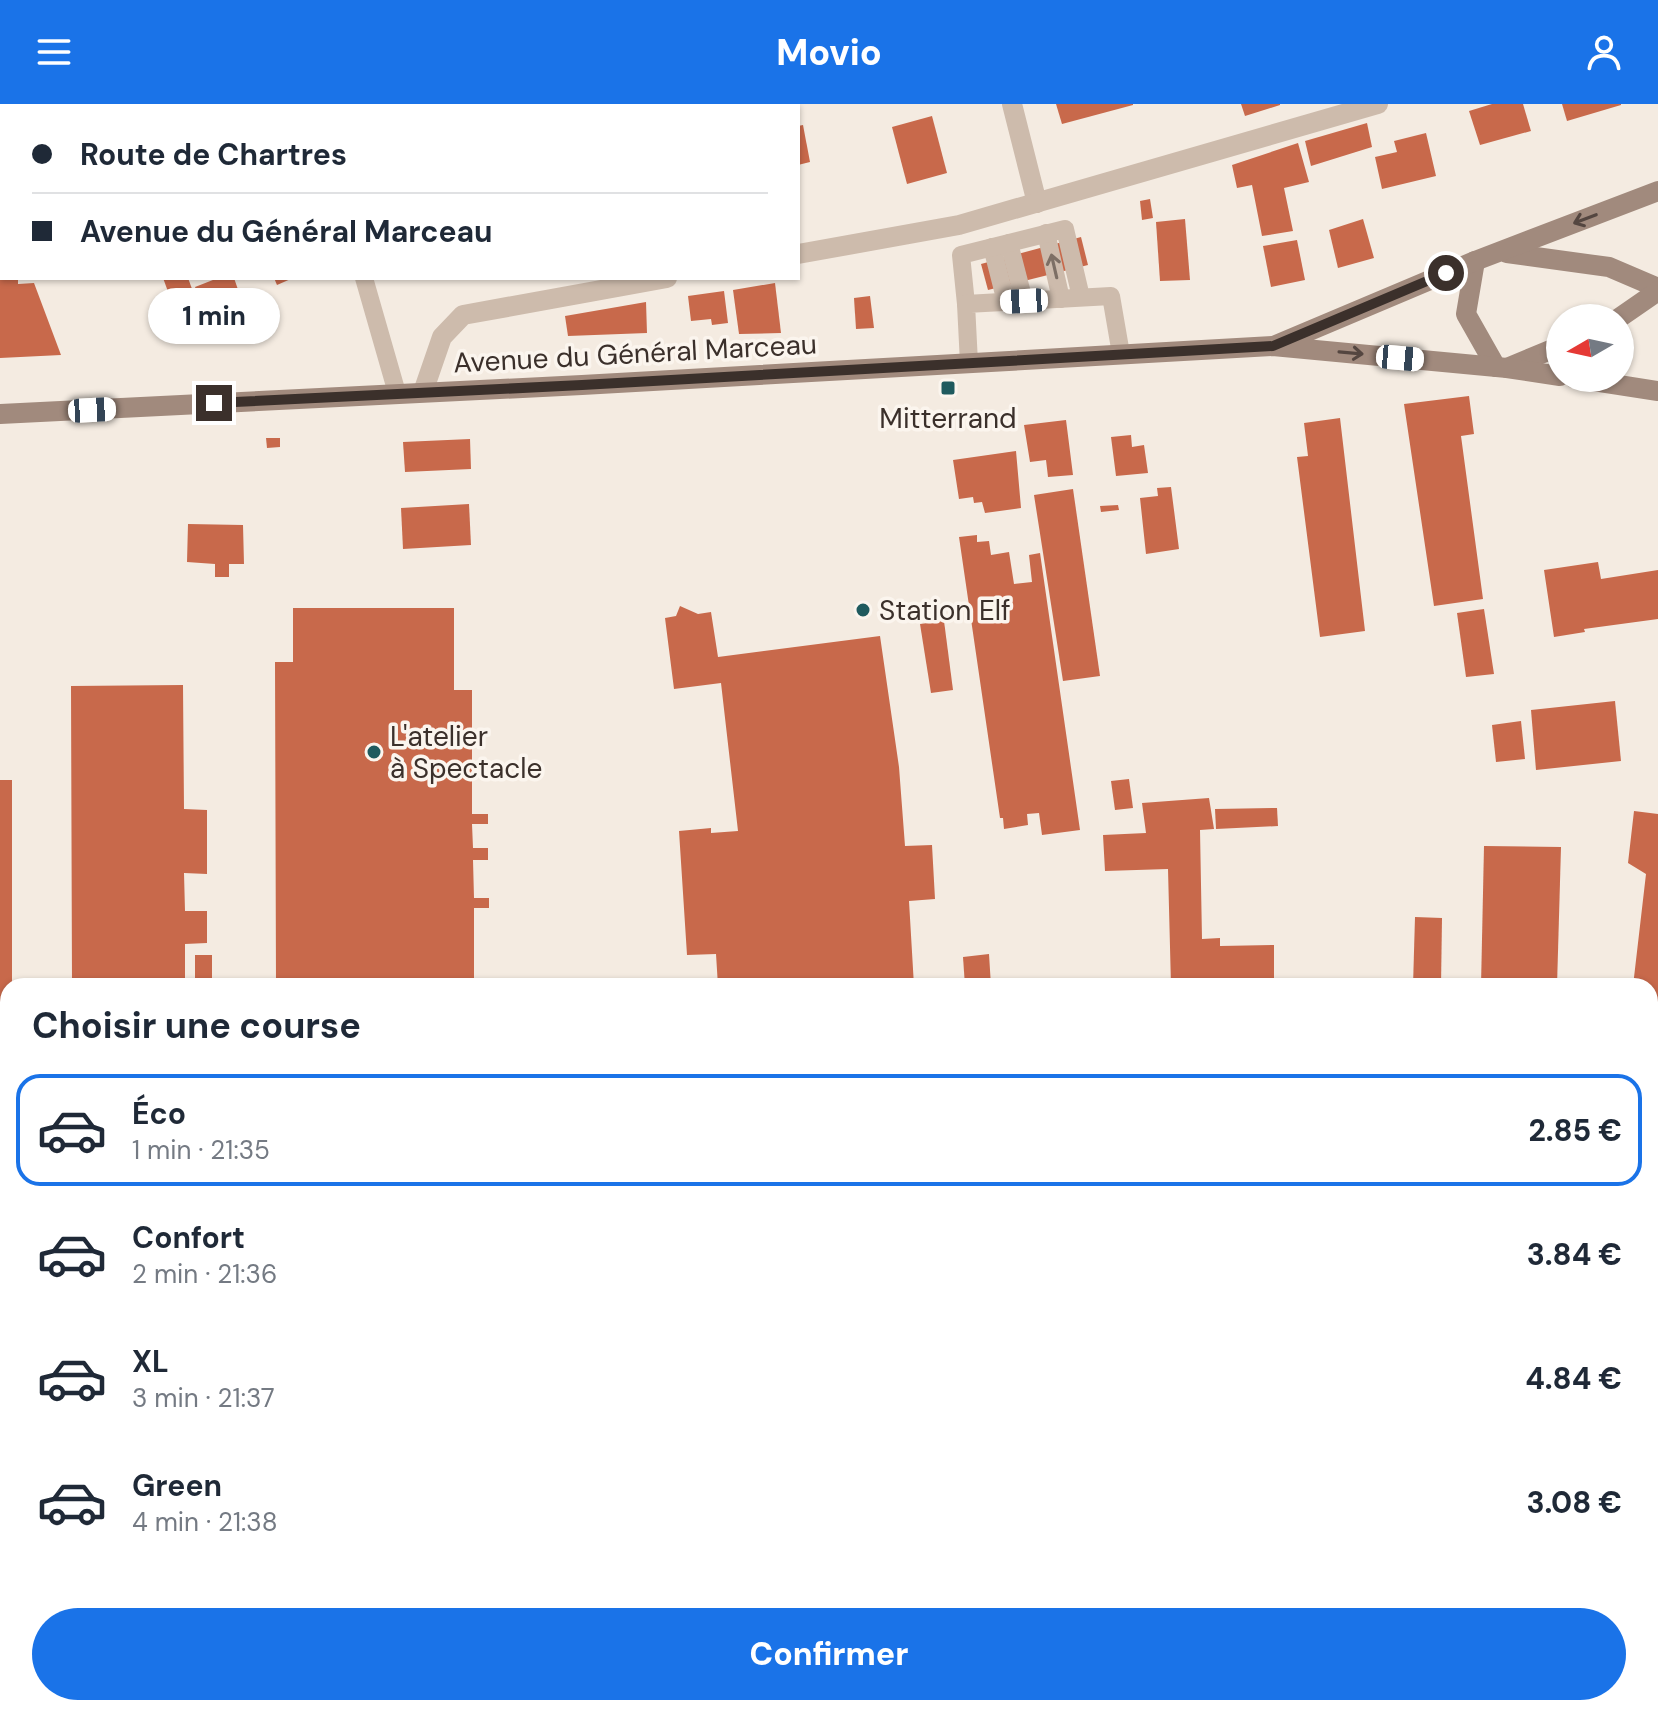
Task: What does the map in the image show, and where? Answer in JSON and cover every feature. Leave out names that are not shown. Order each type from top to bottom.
[{"type":"main road","points":[[1273,346],[1475,261],[1658,191]]},
{"type":"main road","points":[[1500,252],[1609,267],[1658,289],[1634,307]]},
{"type":"main road","points":[[1475,261],[1466,314],[1502,367]]},
{"type":"main road","points":[[1273,346],[1546,374]]},
{"type":"main road","name":"Avenue du Général Marceau","points":[[0,414],[1273,346]]},
{"type":"main road","points":[[1502,367],[1546,351]]},
{"type":"main road","points":[[1634,387],[1658,391]]},
{"type":"street","points":[[1012,104],[1037,203]]},
{"type":"street","points":[[800,254],[959,225],[1378,104]]},
{"type":"street","points":[[423,392],[442,337],[463,315],[656,280]]},
{"type":"lane","points":[[969,363],[961,255],[1065,229],[1081,297]]},
{"type":"lane","points":[[1046,233],[1061,299]]},
{"type":"lane","points":[[1001,245],[1015,302]]},
{"type":"lane","points":[[365,280],[397,393]]},
{"type":"lane","points":[[966,304],[1111,296],[1121,354]]},
{"type":"building","points":[[1056,104],[1133,104],[1133,105],[1062,124]]},
{"type":"building","points":[[1241,104],[1280,104],[1280,105],[1245,116]]},
{"type":"building","points":[[1492,104],[1523,104],[1531,131],[1480,145],[1469,111]]},
{"type":"building","points":[[1562,104],[1621,104],[1621,105],[1567,121]]},
{"type":"building","points":[[932,116],[947,173],[907,184],[892,127]]},
{"type":"building","points":[[1367,123],[1372,147],[1311,166],[1305,141]]},
{"type":"building","points":[[803,125],[810,162],[800,164],[800,126]]},
{"type":"building","points":[[1426,133],[1436,176],[1382,189],[1375,157],[1397,152],[1394,141]]},
{"type":"building","points":[[1298,143],[1309,182],[1284,188],[1293,231],[1262,236],[1252,185],[1237,188],[1232,165]]},
{"type":"building","points":[[1150,199],[1153,218],[1142,220],[1140,201]]},
{"type":"building","points":[[1185,219],[1190,280],[1160,281],[1156,222]]},
{"type":"building","points":[[1363,219],[1374,258],[1338,268],[1329,230]]},
{"type":"building","points":[[1081,237],[1088,265],[988,290],[981,264]]},
{"type":"building","points":[[1297,240],[1305,280],[1271,287],[1263,246]]},
{"type":"building","points":[[0,280],[18,280],[18,284],[34,283],[61,355],[0,358]]},
{"type":"building","points":[[164,280],[189,280],[205,324],[183,332]]},
{"type":"building","points":[[213,280],[235,280],[244,307],[207,321],[195,287]]},
{"type":"building","points":[[775,283],[781,333],[739,334],[733,290]]},
{"type":"building","points":[[724,291],[728,323],[712,325],[711,319],[691,321],[688,296]]},
{"type":"building","points":[[870,296],[874,328],[856,329],[854,298]]},
{"type":"building","points":[[646,302],[647,333],[568,336],[565,316]]},
{"type":"building","points":[[1469,396],[1474,434],[1461,436],[1483,599],[1434,606],[1404,404]]},
{"type":"building","points":[[1340,418],[1365,631],[1320,637],[1297,457],[1308,456],[1304,423]]},
{"type":"building","points":[[1066,420],[1073,475],[1048,477],[1046,460],[1030,462],[1024,425]]},
{"type":"building","points":[[1131,435],[1132,447],[1144,445],[1148,473],[1116,476],[1111,437]]},
{"type":"building","points":[[266,438],[280,438],[280,447],[267,448]]},
{"type":"building","points":[[470,439],[471,469],[405,472],[403,442]]},
{"type":"building","points":[[1016,451],[1021,508],[985,513],[982,502],[974,503],[973,497],[959,499],[953,460]]},
{"type":"building","points":[[1171,487],[1179,549],[1146,554],[1140,498],[1158,496],[1157,488]]},
{"type":"building","points":[[1073,489],[1100,676],[1063,681],[1034,495]]},
{"type":"building","points":[[469,504],[471,545],[403,549],[401,508]]},
{"type":"building","points":[[1118,505],[1119,510],[1101,512],[1100,506]]},
{"type":"building","points":[[188,524],[243,525],[244,564],[229,564],[229,577],[215,577],[215,564],[187,562]]},
{"type":"building","points":[[977,535],[977,542],[989,541],[991,555],[1009,552],[1014,584],[1032,582],[1029,555],[1040,553],[1080,830],[1042,835],[1039,813],[1027,814],[1028,825],[1004,829],[1003,818],[1000,818],[959,537]]},
{"type":"building","points":[[1598,562],[1601,579],[1658,570],[1658,619],[1584,629],[1585,632],[1554,637],[1544,570]]},
{"type":"building","points":[[680,606],[698,614],[711,612],[718,657],[880,636],[899,767],[905,846],[932,845],[935,899],[909,901],[914,978],[718,978],[716,954],[687,955],[679,831],[711,828],[711,833],[738,831],[721,683],[674,689],[665,618],[676,616]]},
{"type":"building","name":"L'atelier à Spectacle","points":[[293,608],[454,608],[454,690],[472,690],[472,814],[488,814],[488,824],[472,824],[473,848],[488,848],[488,860],[473,860],[474,898],[489,898],[489,908],[474,908],[474,978],[276,978],[275,662],[293,662]]},
{"type":"building","points":[[1484,609],[1494,674],[1466,677],[1457,613]]},
{"type":"building","points":[[944,621],[953,690],[931,693],[920,624]]},
{"type":"building","points":[[183,685],[184,809],[207,810],[207,874],[184,873],[185,911],[207,911],[207,943],[185,944],[185,978],[72,978],[71,686]]},
{"type":"building","points":[[1615,701],[1621,761],[1536,770],[1531,710]]},
{"type":"building","points":[[1521,721],[1525,759],[1496,762],[1492,725]]},
{"type":"building","points":[[1129,779],[1133,808],[1115,810],[1111,781]]},
{"type":"building","points":[[0,780],[12,780],[12,978],[0,978]]},
{"type":"building","points":[[1209,798],[1214,829],[1200,830],[1202,939],[1220,938],[1220,946],[1274,945],[1274,978],[1171,978],[1168,869],[1105,871],[1103,835],[1146,833],[1142,803]]},
{"type":"building","points":[[1277,808],[1278,826],[1216,829],[1215,809]]},
{"type":"building","points":[[1634,811],[1658,814],[1658,978],[1634,978],[1646,874],[1628,863]]},
{"type":"building","points":[[1484,846],[1561,847],[1557,978],[1481,978]]},
{"type":"building","points":[[1415,917],[1442,918],[1441,978],[1413,978]]},
{"type":"building","points":[[989,954],[990,978],[964,978],[963,957]]},
{"type":"building","points":[[195,955],[212,955],[212,978],[195,978]]},
{"type":"place","name":"Mitterrand","points":[[948,388]]},
{"type":"place","name":"Station Elf","points":[[863,610]]},
{"type":"place","name":"L'atelier à Spectacle","points":[[374,752]]},
{"type":"route","points":[[214,403],[1273,346],[1446,273]]}]
